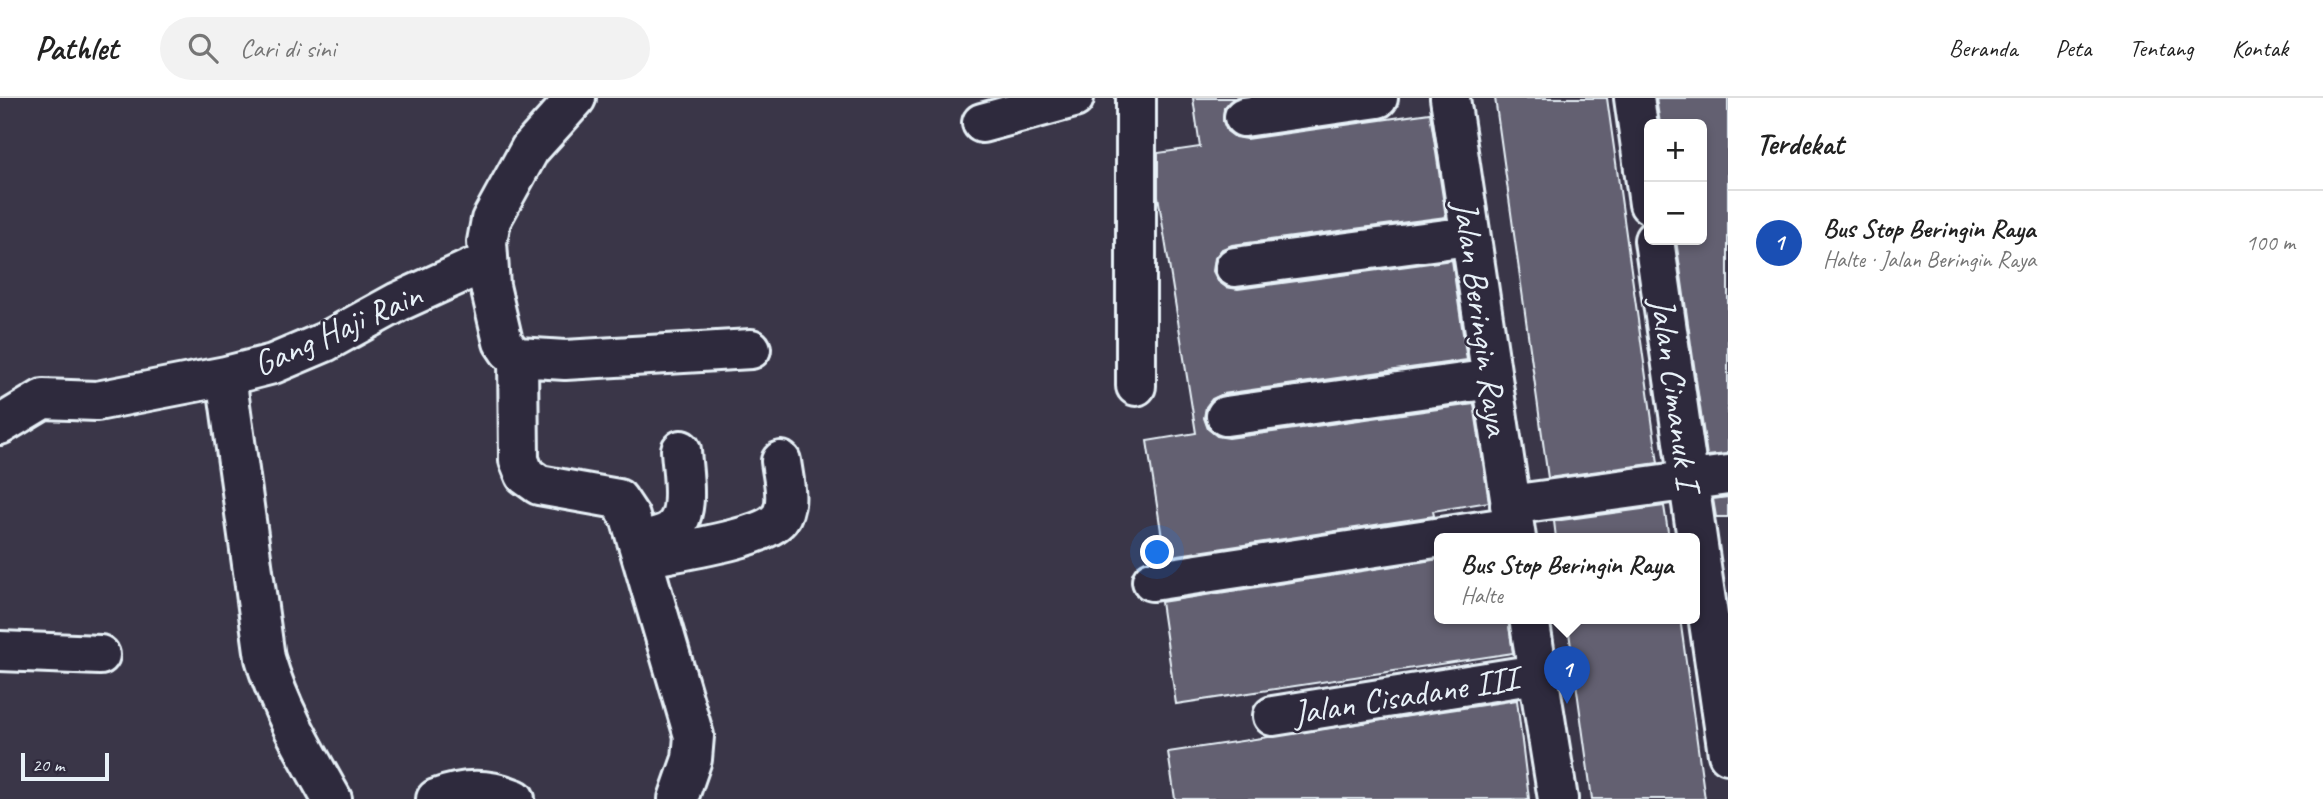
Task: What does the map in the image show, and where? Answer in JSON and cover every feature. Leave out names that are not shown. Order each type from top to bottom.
[{"type":"street","points":[[576,98],[530,149],[510,181],[491,220],[486,243],[490,286],[503,342],[518,357],[565,360],[751,349]]},
{"type":"street","points":[[982,123],[1074,98]]},
{"type":"street","points":[[1136,98],[1136,386]]},
{"type":"street","points":[[1244,117],[1378,98]]},
{"type":"street","name":"Jalan Beringin Raya","points":[[1450,98],[1513,523]]},
{"type":"street","points":[[1634,98],[1646,182]]},
{"type":"street","points":[[1235,267],[1469,236]]},
{"type":"street","name":"Jalan Cimanuk I","points":[[1655,245],[1696,533]]},
{"type":"street","name":"Gang Haji Rain","points":[[0,425],[43,399],[97,401],[226,376],[272,363],[325,342],[398,302],[488,261]]},
{"type":"street","points":[[518,357],[519,460],[525,475],[539,485],[618,499],[626,507],[641,549],[694,736],[692,759],[678,799]]},
{"type":"street","points":[[226,376],[265,657],[274,688],[296,735],[332,799]]},
{"type":"street","points":[[1226,416],[1492,379]]},
{"type":"street","points":[[641,549],[670,532],[680,522],[683,509],[681,450]]},
{"type":"street","points":[[641,549],[762,532],[780,518],[786,500],[781,461]]},
{"type":"street","points":[[1451,533],[1513,523],[1689,481],[1728,475]]},
{"type":"street","points":[[1152,581],[1434,536]]},
{"type":"street","name":"Jalan Cimanuk I","points":[[1700,558],[1728,754]]},
{"type":"street","points":[[1529,624],[1558,799]]},
{"type":"street","points":[[0,651],[100,655]]},
{"type":"street","name":"Jalan Cisadane III","points":[[1273,716],[1537,674]]},
{"type":"street","points":[[436,799],[468,790],[485,790],[515,799]]},
{"type":"building","points":[[1193,98],[1234,98],[1224,108],[1223,121],[1227,131],[1235,137],[1246,139],[1430,113],[1446,217],[1232,245],[1222,249],[1215,258],[1213,271],[1218,281],[1226,287],[1238,289],[1452,260],[1467,360],[1223,394],[1212,399],[1206,407],[1204,418],[1208,429],[1217,436],[1229,438],[1474,404],[1489,502],[1433,511],[1434,516],[1165,557],[1147,441],[1196,433],[1158,196],[1158,153],[1200,147]]},
{"type":"building","points":[[1495,98],[1607,98],[1658,463],[1548,478]]},
{"type":"building","points":[[1656,98],[1728,98],[1728,454],[1707,456],[1677,245],[1707,245],[1707,119],[1659,119]]},
{"type":"building","points":[[1728,497],[1728,517],[1716,517],[1713,499]]},
{"type":"building","points":[[1664,506],[1668,533],[1555,533],[1554,521]]},
{"type":"building","points":[[1434,560],[1434,624],[1509,624],[1513,653],[1176,704],[1161,602]]},
{"type":"building","points":[[1568,624],[1681,624],[1705,799],[1592,799]]},
{"type":"building","points":[[1517,700],[1529,799],[1175,799],[1168,752]]},
{"type":"place","name":"Bus Stop Beringin Raya","points":[[1567,704]]}]
